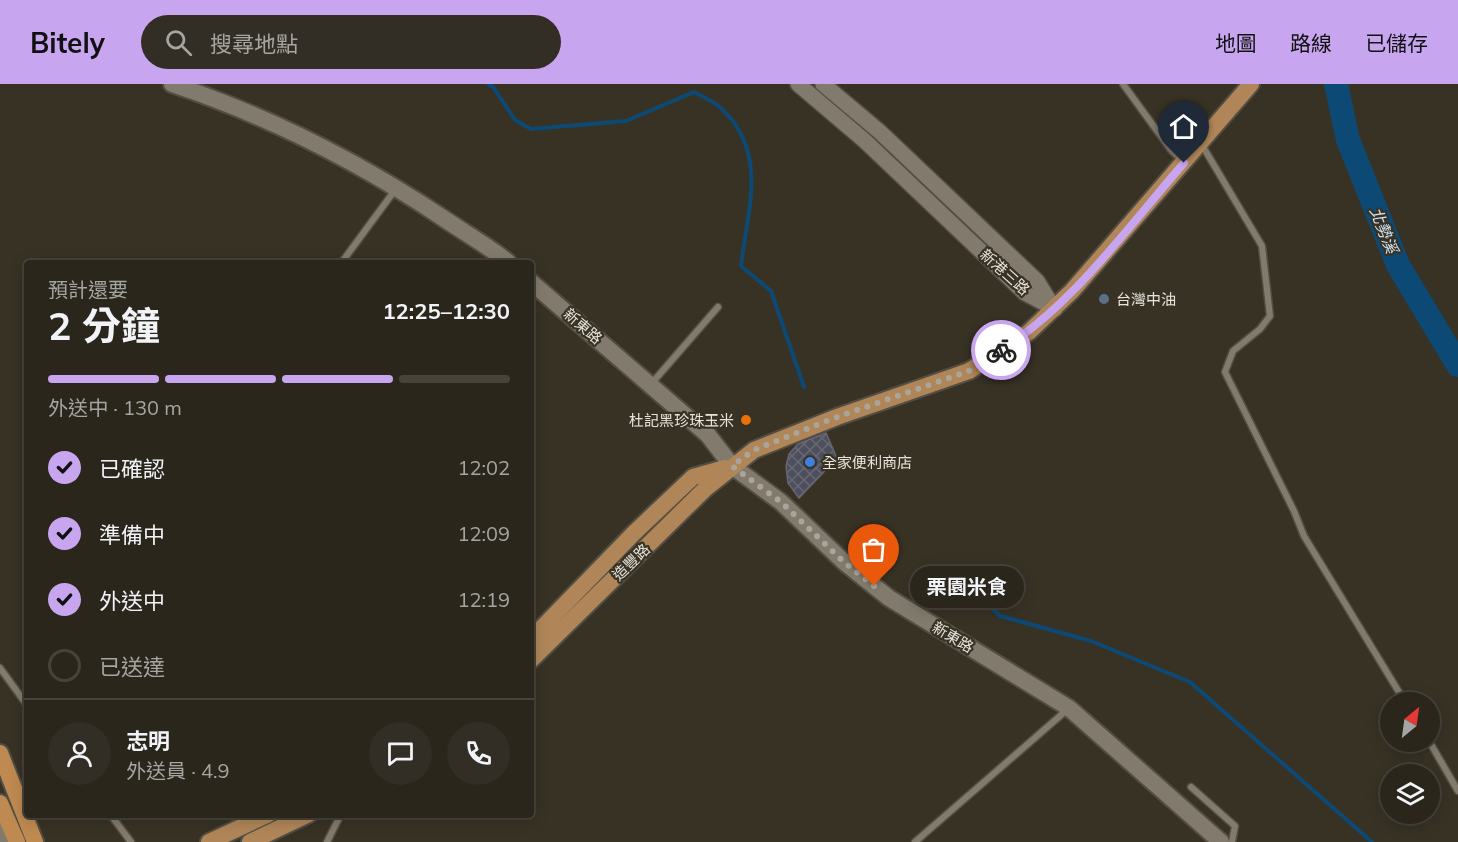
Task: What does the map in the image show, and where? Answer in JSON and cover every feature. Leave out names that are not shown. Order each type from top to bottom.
[{"type":"highway","points":[[0,753],[24,814]]},
{"type":"highway","points":[[0,803],[17,842]]},
{"type":"highway","points":[[26,818],[35,842]]},
{"type":"main road","points":[[172,84],[208,96],[308,139],[397,188],[505,260]]},
{"type":"main road","name":"造豐路","points":[[534,657],[732,466],[754,450],[837,417],[969,371],[1029,332],[1055,309],[1251,84]]},
{"type":"main road","name":"新東路","points":[[534,284],[708,435],[732,466],[781,502],[844,562],[889,597],[1069,708],[1221,842]]},
{"type":"main road","name":"造豐路","points":[[534,636],[634,533],[693,477],[732,466]]},
{"type":"main road","points":[[209,842],[260,818]]},
{"type":"main road","points":[[250,842],[301,818]]},
{"type":"street","name":"新港三路","points":[[798,84],[865,141],[1025,293],[1055,309]]},
{"type":"street","name":"新港三路","points":[[823,84],[880,132],[1037,281],[1055,309]]},
{"type":"street","points":[[0,830],[5,842]]},
{"type":"lane","points":[[1123,84],[1171,150],[1184,163]]},
{"type":"lane","points":[[1200,141],[1262,246],[1270,316],[1260,329],[1233,351],[1225,372],[1294,511],[1304,536],[1400,692]]},
{"type":"lane","points":[[343,260],[397,188]]},
{"type":"lane","points":[[649,386],[718,307]]},
{"type":"lane","points":[[0,668],[24,698]]},
{"type":"lane","points":[[915,842],[1069,708]]},
{"type":"lane","points":[[1435,752],[1458,791]]},
{"type":"lane","points":[[1191,787],[1235,826],[1232,842]]},
{"type":"lane","points":[[113,818],[131,842]]},
{"type":"lane","points":[[327,842],[339,818]]},
{"type":"building","name":"全家便利商店","points":[[826,433],[837,458],[799,498],[788,483],[786,466],[789,454],[798,444]]},
{"type":"waterway","points":[[488,84],[493,87],[515,120],[531,129],[626,121],[694,92],[722,109],[737,126],[746,145],[750,164],[750,204],[741,266],[771,291],[804,387]]},
{"type":"waterway","name":"北勢溪","points":[[1336,84],[1348,140],[1398,265],[1458,365]]},
{"type":"waterway","points":[[982,598],[1000,616],[1091,641],[1190,682],[1372,842]]},
{"type":"way so far","points":[[874,586],[844,562],[781,502],[732,466],[754,450],[837,417],[969,371],[1001,350]]},
{"type":"place","name":"台灣中油","points":[[1104,299]]},
{"type":"place","name":"杜記黑珍珠玉米","points":[[746,420]]},
{"type":"place","name":"全家便利商店","points":[[810,462]]},
{"type":"place","name":"栗園米食","points":[[874,586]]},
{"type":"route","points":[[1001,350],[1029,332],[1055,309],[1184,163]]}]
